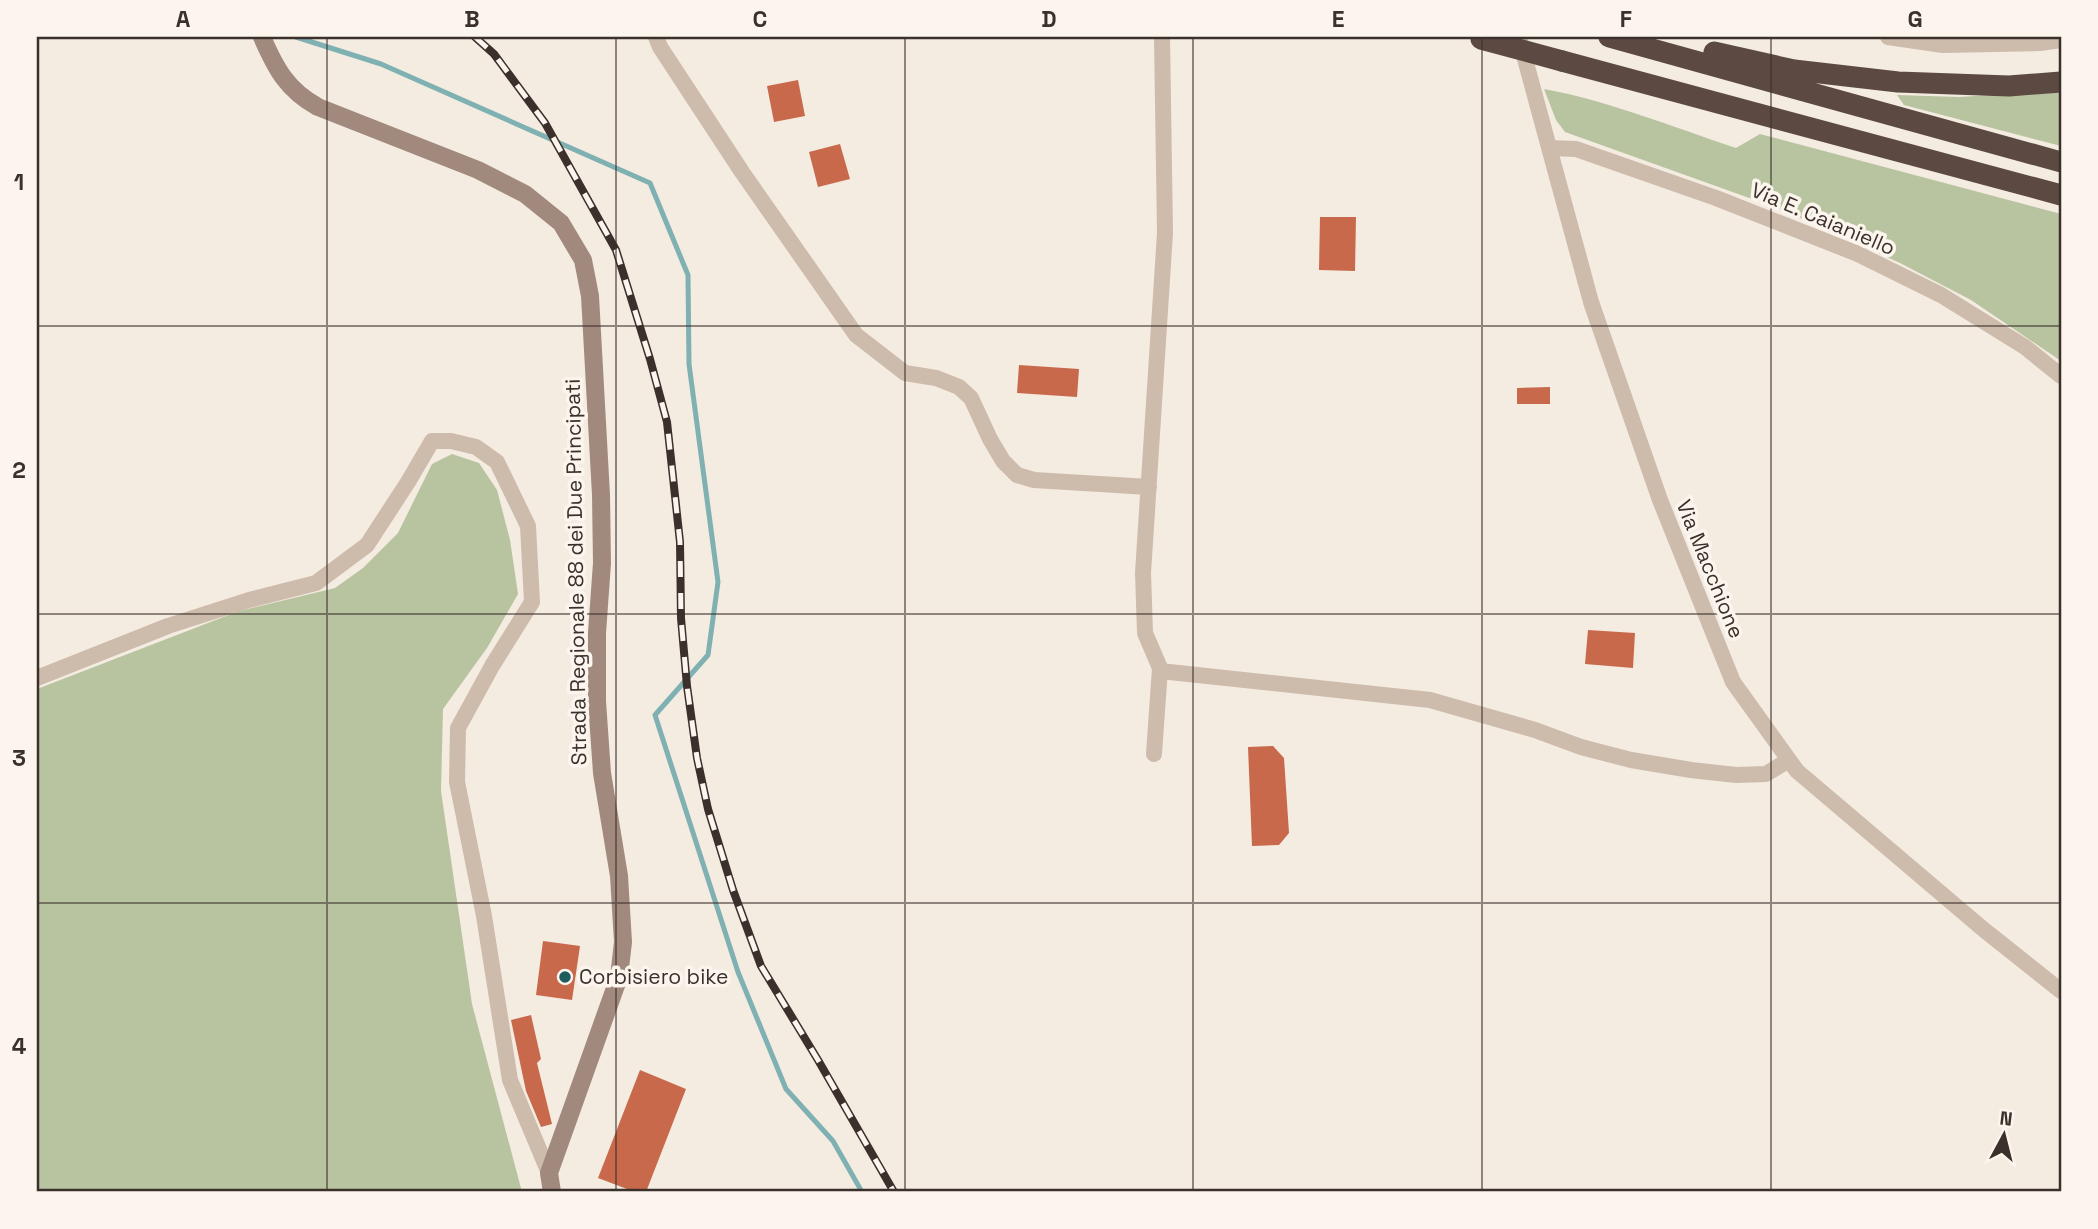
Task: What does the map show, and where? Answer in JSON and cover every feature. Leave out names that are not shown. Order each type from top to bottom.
[{"type":"highway","points":[[1609,37],[2061,162]]},
{"type":"highway","points":[[1647,37],[1794,70],[1885,81],[2009,86],[2061,82]]},
{"type":"highway","points":[[1477,38],[2061,195]]},
{"type":"main road","name":"Strada Regionale 88 dei Due Principati","points":[[262,37],[274,65],[303,99],[478,170],[525,194],[561,223],[583,260],[590,296],[601,495],[602,563],[597,633],[597,701],[602,773],[619,876],[623,942],[619,977],[549,1173],[552,1192]]},
{"type":"street","points":[[656,37],[735,160],[856,335],[905,373],[936,378],[958,387],[971,398],[1003,461],[1017,475],[1034,480],[1149,487]]},
{"type":"street","points":[[1154,754],[1160,671],[1145,633],[1143,573],[1165,233],[1162,37]]},
{"type":"street","name":"Via Macchione","points":[[1519,37],[1591,302],[1660,500],[1733,682],[1797,771],[1983,929],[2061,991]]},
{"type":"street","points":[[1888,37],[1943,45],[2040,43],[2061,40]]},
{"type":"street","name":"Via E. Caianiello","points":[[1549,148],[1576,149],[1738,206],[1858,254],[1941,295],[2025,347],[2061,376]]},
{"type":"street","points":[[37,678],[167,626],[249,600],[316,583],[366,545],[432,442],[451,441],[476,447],[497,463],[528,526],[532,602],[458,728],[457,782],[484,916],[510,1080],[549,1173]]},
{"type":"street","points":[[1160,671],[1430,700],[1523,726],[1581,747],[1631,760],[1691,770],[1736,775],[1766,774],[1789,760]]},
{"type":"green space","points":[[1544,89],[1617,107],[1736,148],[1760,134],[2061,214],[2061,361],[1971,300],[1900,263],[1783,210],[1565,132],[1556,120]]},
{"type":"green space","points":[[2061,91],[2061,146],[1904,105],[1897,95],[1959,97]]},
{"type":"green space","points":[[452,454],[479,463],[497,490],[510,540],[518,594],[487,648],[443,709],[441,791],[472,1004],[522,1192],[37,1192],[37,689],[239,611],[335,588],[363,568],[398,533],[432,464]]},
{"type":"building","points":[[798,80],[805,116],[774,122],[767,86]]},
{"type":"building","points":[[840,144],[850,179],[818,187],[809,152]]},
{"type":"building","points":[[1320,217],[1356,217],[1355,271],[1319,270]]},
{"type":"building","points":[[1019,365],[1079,369],[1077,397],[1017,393]]},
{"type":"building","points":[[1550,387],[1550,404],[1517,404],[1517,388]]},
{"type":"building","points":[[1588,630],[1635,633],[1633,668],[1585,664]]},
{"type":"building","points":[[1273,746],[1284,758],[1289,833],[1279,845],[1252,846],[1248,747]]},
{"type":"building","points":[[543,941],[580,946],[572,1000],[536,995]]},
{"type":"building","points":[[531,1015],[541,1059],[537,1063],[552,1124],[541,1127],[526,1091],[511,1020]]},
{"type":"building","points":[[640,1070],[686,1089],[646,1192],[635,1192],[598,1178]]},
{"type":"waterway","points":[[296,37],[381,64],[650,183],[688,275],[689,364],[718,582],[708,655],[655,715],[738,972],[786,1089],[833,1141],[862,1192]]},
{"type":"railway","points":[[475,37],[494,54],[545,123],[616,250],[667,422],[680,542],[681,618],[687,686],[697,758],[708,809],[733,890],[761,966],[894,1192]]},
{"type":"place","name":"Corbisiero bike","points":[[565,977]]}]
